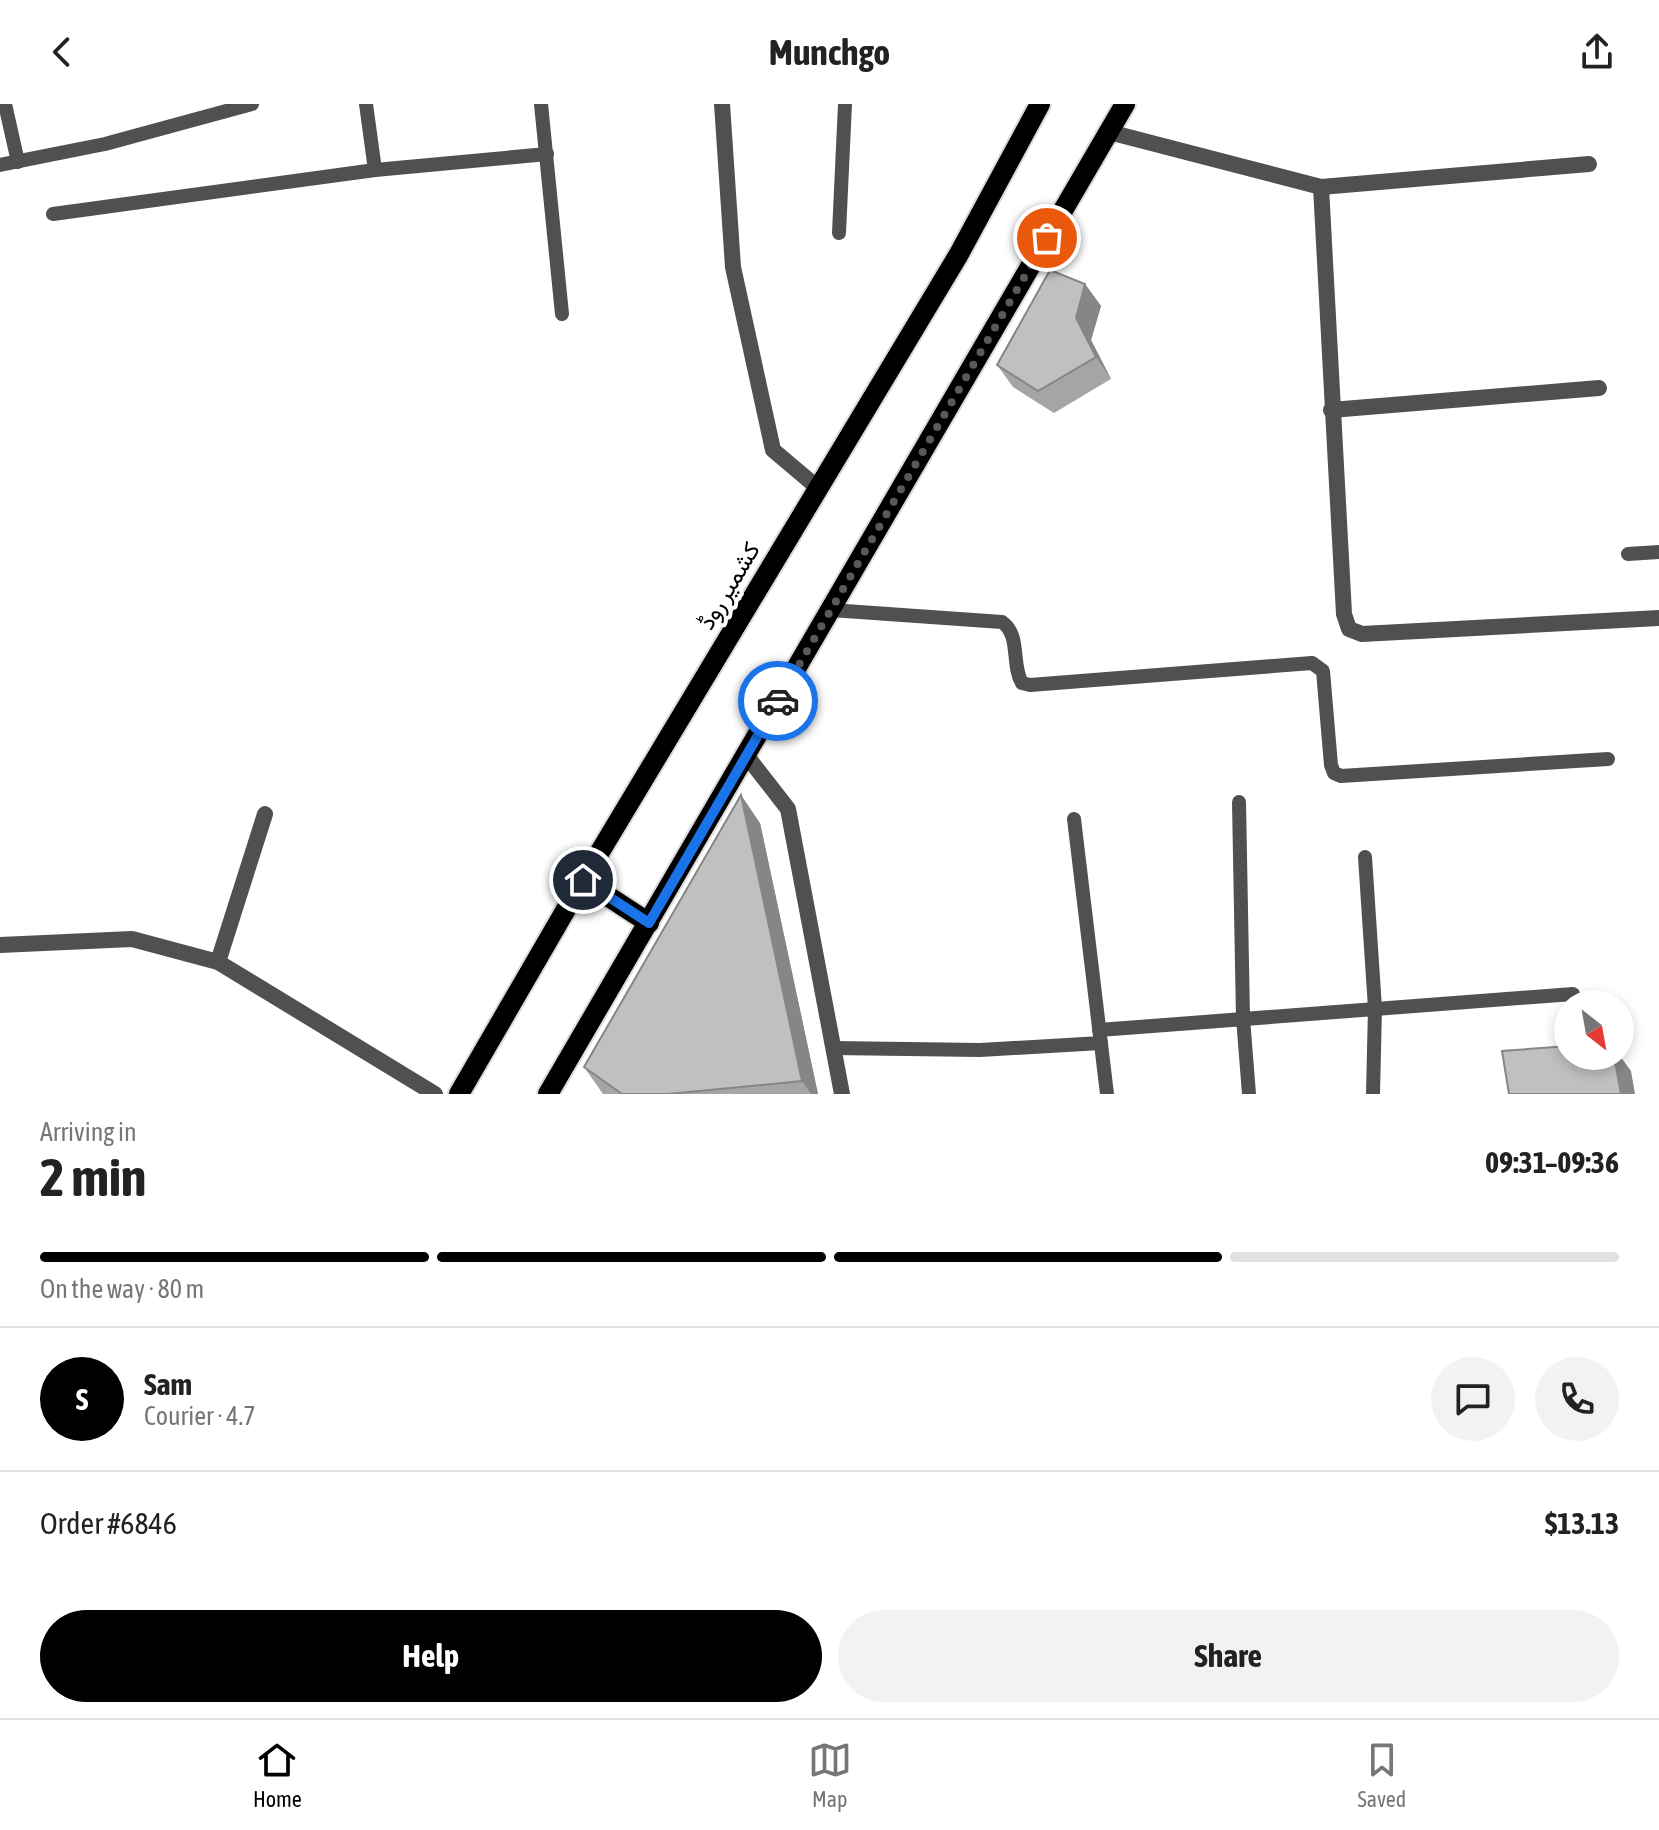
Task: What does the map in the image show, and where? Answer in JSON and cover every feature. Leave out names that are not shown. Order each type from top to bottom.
[{"type":"main road","name":"کشمیر روڈ","points":[[459,1094],[583,880],[959,254],[1040,104]]},
{"type":"main road","points":[[548,1094],[1125,104]]},
{"type":"main road","points":[[583,880],[649,923]]},
{"type":"street","points":[[722,104],[733,267],[773,450],[818,488]]},
{"type":"street","points":[[1109,132],[1321,187],[1589,164]]},
{"type":"street","points":[[1321,187],[1331,410],[1344,614],[1349,629],[1362,634],[1659,618]]},
{"type":"street","points":[[1331,410],[1599,388]]},
{"type":"street","points":[[746,755],[788,809],[842,1094]]},
{"type":"street","points":[[218,962],[265,814]]},
{"type":"street","points":[[0,945],[132,939],[218,962],[435,1094]]},
{"type":"lane","points":[[5,104],[18,162]]},
{"type":"lane","points":[[0,165],[105,144],[252,104]]},
{"type":"lane","points":[[366,104],[375,170]]},
{"type":"lane","points":[[541,104],[562,314]]},
{"type":"lane","points":[[839,233],[845,104]]},
{"type":"lane","points":[[53,214],[375,170],[547,154]]},
{"type":"lane","points":[[1628,554],[1659,552]]},
{"type":"lane","points":[[831,610],[1002,622],[1012,635],[1017,675],[1022,683],[1030,685],[1312,663],[1323,671],[1331,765],[1334,773],[1341,776],[1608,759]]},
{"type":"lane","points":[[1239,802],[1243,1018],[1249,1094]]},
{"type":"lane","points":[[1074,819],[1107,1094]]},
{"type":"lane","points":[[1365,857],[1375,1008],[1373,1094]]},
{"type":"lane","points":[[833,1048],[980,1050],[1243,1018],[1554,995]]},
{"type":"building","points":[[1050,270],[1085,284],[1076,318],[1096,357],[1038,391],[997,365]]},
{"type":"building","points":[[741,795],[802,1081],[668,1094],[622,1094],[584,1067]]},
{"type":"building","points":[[1554,1047],[1554,1070],[1617,1070],[1621,1094],[1509,1094],[1502,1051]]},
{"type":"way so far","points":[[778,701],[1047,238]]},
{"type":"route","points":[[583,880],[649,923],[778,701]]}]
